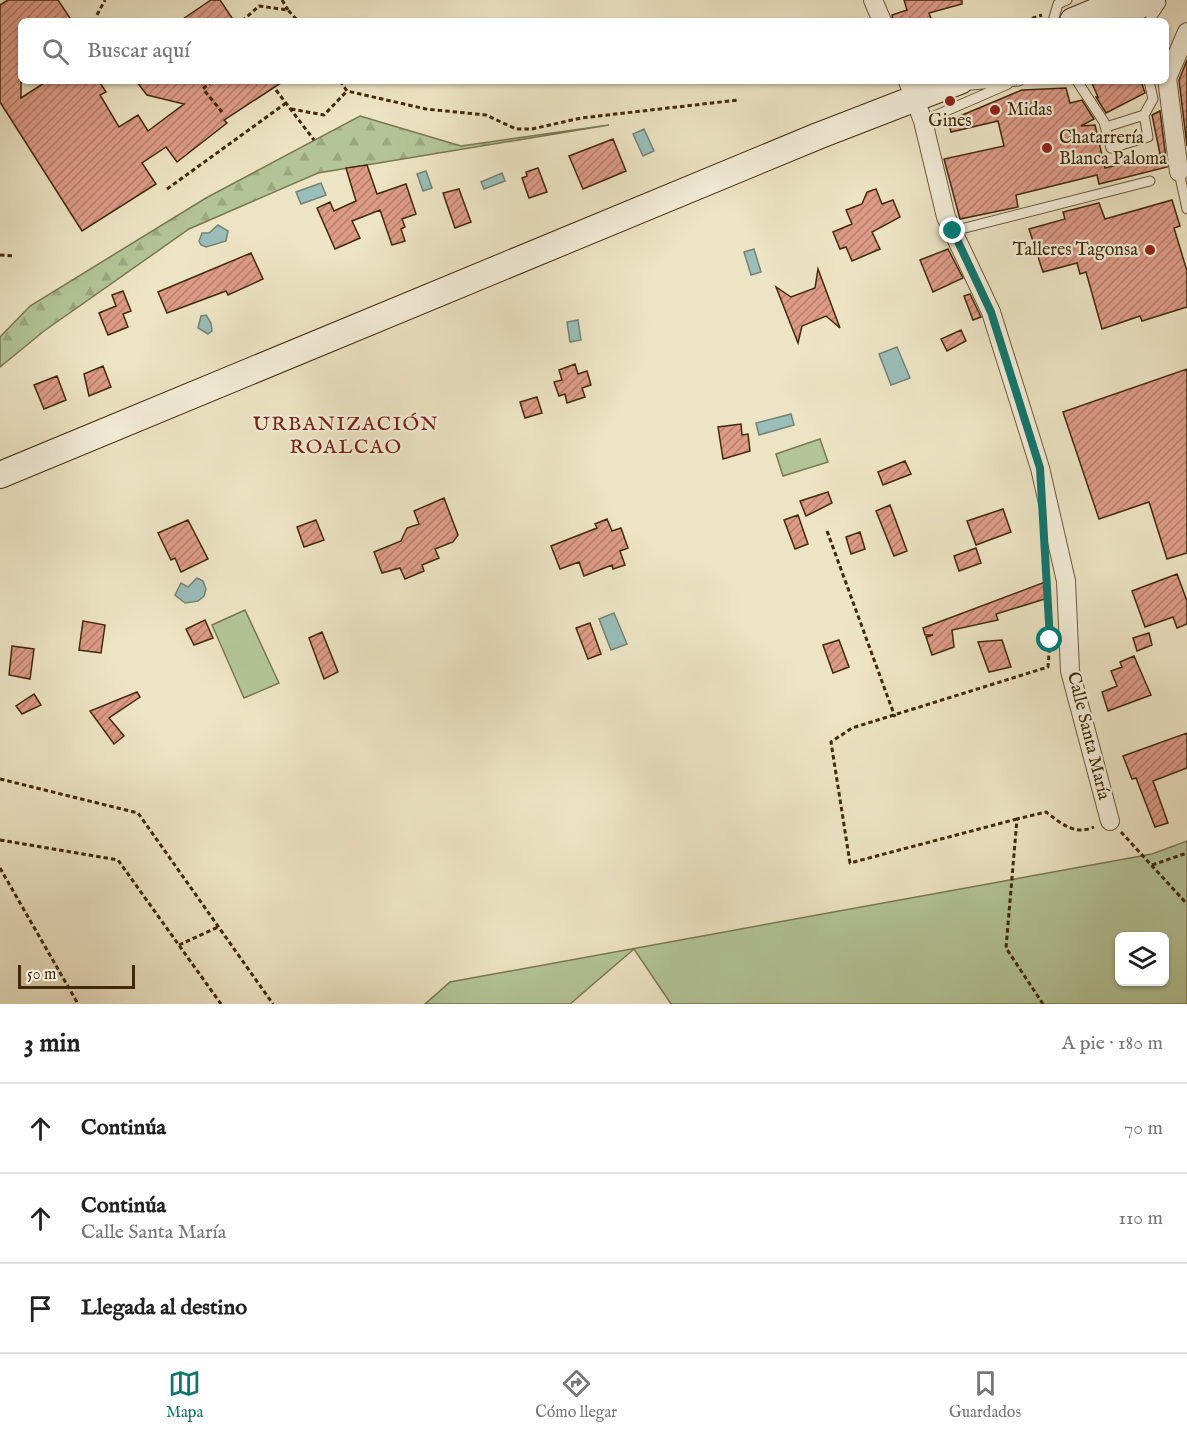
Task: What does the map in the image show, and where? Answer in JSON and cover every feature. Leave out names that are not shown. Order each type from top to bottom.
[{"type":"main road","points":[[1079,18],[1124,0]]},
{"type":"main road","points":[[1109,18],[1152,0]]},
{"type":"main road","points":[[0,460],[399,294],[927,92]]},
{"type":"main road","points":[[0,475],[927,92]]},
{"type":"street","points":[[873,0],[881,18]]},
{"type":"street","points":[[1169,73],[1187,32]]},
{"type":"street","points":[[1168,84],[1179,172]]},
{"type":"street","name":"Calle Santa María","points":[[927,92],[946,217],[991,312],[1040,468],[1066,581],[1070,671],[1110,820]]},
{"type":"lane","points":[[1054,18],[1058,4],[1067,0]]},
{"type":"lane","points":[[1151,18],[1163,0]]},
{"type":"lane","points":[[927,92],[1008,84]]},
{"type":"lane","points":[[927,92],[1008,84]]},
{"type":"lane","points":[[1079,84],[1106,127],[1111,148],[1148,136],[1144,115],[1153,99],[1150,84]]},
{"type":"lane","points":[[1106,127],[1144,115]]},
{"type":"lane","points":[[1179,172],[1187,209]]},
{"type":"lane","points":[[953,231],[1150,181]]},
{"type":"path","points":[[97,15],[105,0]]},
{"type":"path","points":[[282,0],[295,18]]},
{"type":"path","points":[[244,18],[259,6],[288,10]]},
{"type":"path","points":[[209,84],[203,89],[222,112]]},
{"type":"path","points":[[342,84],[347,91],[426,109],[486,115],[516,129],[532,129],[581,118],[738,100]]},
{"type":"path","points":[[276,90],[314,140]]},
{"type":"path","points":[[291,109],[324,115],[347,91]]},
{"type":"path","points":[[167,189],[286,103]]},
{"type":"path","points":[[0,255],[14,256]]},
{"type":"path","points":[[827,531],[895,717]]},
{"type":"path","points":[[1050,629],[1048,667],[895,717],[852,728],[831,742],[850,863],[1046,812],[1068,829],[1086,831],[1110,820],[1187,904]]},
{"type":"path","points":[[0,779],[138,813],[273,1004]]},
{"type":"path","points":[[1017,819],[1006,948],[1042,1004]]},
{"type":"path","points":[[0,840],[118,861],[221,1004]]},
{"type":"path","points":[[1152,865],[1187,853]]},
{"type":"path","points":[[0,868],[78,1004]]},
{"type":"path","points":[[179,945],[219,927]]},
{"type":"green space","points":[[360,116],[461,146],[609,125],[318,173],[189,229],[44,331],[0,367],[0,337],[30,306],[206,198]]},
{"type":"green space","points":[[820,439],[828,462],[783,476],[776,454]]},
{"type":"green space","points":[[245,610],[279,683],[244,698],[212,625]]},
{"type":"green space","points":[[1187,841],[1187,1004],[671,1004],[634,949],[570,1004],[425,1004],[450,982],[1152,854]]},
{"type":"water","points":[[644,129],[654,151],[643,156],[633,134]]},
{"type":"water","points":[[426,171],[432,188],[423,191],[417,174]]},
{"type":"water","points":[[502,173],[505,181],[484,189],[481,182]]},
{"type":"water","points":[[321,183],[326,195],[301,204],[296,192]]},
{"type":"water","points":[[218,225],[228,231],[226,241],[206,247],[201,245],[199,241],[202,233],[209,233]]},
{"type":"water","points":[[754,249],[761,272],[751,275],[744,252]]},
{"type":"water","points":[[206,315],[211,323],[212,331],[208,334],[198,328],[201,316]]},
{"type":"water","points":[[578,320],[581,340],[570,342],[567,322]]},
{"type":"water","points":[[897,347],[910,378],[891,385],[879,354]]},
{"type":"water","points":[[791,414],[794,425],[759,435],[756,423]]},
{"type":"water","points":[[197,578],[203,581],[206,589],[204,596],[198,601],[185,603],[175,595],[181,583],[188,587]]},
{"type":"water","points":[[614,613],[627,644],[611,650],[599,619]]},
{"type":"building","points":[[8,0],[58,0],[70,18],[18,18],[18,84],[21,84],[21,98],[42,84],[101,84],[106,92],[100,95],[119,127],[138,115],[148,131],[184,104],[147,95],[138,84],[279,84],[224,120],[227,123],[177,162],[166,147],[142,163],[156,184],[82,231],[0,102],[0,5]]},
{"type":"building","points":[[211,0],[220,0],[232,18],[184,18]]},
{"type":"building","points":[[904,0],[962,0],[962,4],[929,13],[931,18],[892,18],[892,15],[907,10]]},
{"type":"building","points":[[1187,60],[1187,146],[1179,80]]},
{"type":"building","points":[[1092,84],[1142,84],[1145,93],[1106,113],[1096,97],[1098,97]]},
{"type":"building","points":[[1066,88],[1070,103],[1082,100],[1094,119],[1081,126],[1095,125],[1105,168],[1160,154],[1152,115],[1160,111],[1167,167],[1099,184],[1097,175],[1016,195],[1018,207],[960,219],[944,159],[1004,146],[998,121],[951,132],[948,121],[1022,90]]},
{"type":"building","points":[[613,139],[626,171],[583,189],[569,156]]},
{"type":"building","points":[[367,165],[377,194],[406,184],[416,214],[402,219],[405,227],[401,229],[405,241],[392,245],[380,210],[352,221],[360,238],[335,249],[317,208],[330,202],[334,211],[356,201],[346,168]]},
{"type":"building","points":[[538,168],[547,192],[529,198],[522,178],[527,176],[526,172]]},
{"type":"building","points":[[459,189],[471,222],[455,228],[443,193]]},
{"type":"building","points":[[876,189],[882,204],[893,200],[900,217],[872,232],[880,249],[852,261],[846,247],[840,249],[833,232],[852,224],[846,210],[862,204],[867,192]]},
{"type":"building","points":[[1172,200],[1180,226],[1174,228],[1187,271],[1187,307],[1142,321],[1140,316],[1102,329],[1086,272],[1080,274],[1077,263],[1043,272],[1029,229],[1065,219],[1063,212],[1099,203],[1105,219]]},
{"type":"building","points":[[948,249],[963,278],[933,292],[920,260]]},
{"type":"building","points":[[251,253],[263,279],[228,295],[226,291],[167,313],[158,292]]},
{"type":"building","points":[[818,269],[840,328],[826,316],[802,326],[798,343],[776,287],[791,297],[815,288]]},
{"type":"building","points":[[123,291],[131,311],[123,314],[128,327],[108,335],[99,313],[116,306],[112,295]]},
{"type":"building","points":[[970,294],[981,317],[973,320],[964,296]]},
{"type":"building","points":[[961,330],[966,341],[947,351],[941,339]]},
{"type":"building","points":[[575,364],[578,374],[587,371],[591,385],[582,388],[585,397],[567,403],[565,394],[559,396],[554,382],[562,380],[559,370]]},
{"type":"building","points":[[103,366],[111,387],[89,396],[84,374]]},
{"type":"building","points":[[1187,369],[1187,553],[1167,559],[1149,502],[1099,519],[1063,412]]},
{"type":"building","points":[[57,376],[66,400],[44,409],[34,385]]},
{"type":"building","points":[[537,397],[542,413],[525,418],[520,402]]},
{"type":"building","points":[[741,424],[742,435],[748,434],[750,451],[723,459],[718,427]]},
{"type":"building","points":[[905,461],[911,474],[883,485],[878,472]]},
{"type":"building","points":[[828,492],[832,503],[806,516],[800,501]]},
{"type":"building","points":[[444,498],[458,535],[453,542],[435,549],[439,558],[422,565],[424,571],[405,579],[400,568],[382,573],[374,552],[401,541],[407,528],[419,524],[414,511]]},
{"type":"building","points":[[890,505],[907,551],[894,556],[876,511]]},
{"type":"building","points":[[1003,509],[1011,532],[976,545],[967,521]]},
{"type":"building","points":[[798,515],[808,544],[795,549],[784,520]]},
{"type":"building","points":[[607,519],[612,531],[621,528],[628,548],[620,551],[625,565],[613,569],[612,565],[584,576],[579,562],[560,569],[551,546],[597,528],[595,524]]},
{"type":"building","points":[[188,520],[208,559],[181,572],[175,558],[171,560],[158,533]]},
{"type":"building","points":[[316,520],[324,540],[304,547],[297,527]]},
{"type":"building","points":[[860,532],[865,549],[851,554],[846,537]]},
{"type":"building","points":[[976,548],[981,563],[959,571],[954,556]]},
{"type":"building","points":[[1177,574],[1187,601],[1187,624],[1177,628],[1173,617],[1145,627],[1132,591]]},
{"type":"building","points":[[1045,582],[1045,599],[996,614],[998,620],[952,630],[954,647],[932,655],[926,637],[933,635],[925,635],[923,628]]},
{"type":"building","points":[[205,620],[213,638],[194,645],[186,629]]},
{"type":"building","points":[[83,621],[105,625],[101,653],[79,650]]},
{"type":"building","points":[[590,623],[601,654],[588,659],[576,628]]},
{"type":"building","points":[[322,632],[338,672],[324,679],[309,638]]},
{"type":"building","points":[[1149,633],[1152,645],[1137,651],[1133,638]]},
{"type":"building","points":[[839,640],[849,667],[833,673],[823,645]]},
{"type":"building","points":[[1002,640],[1011,667],[989,672],[978,642]]},
{"type":"building","points":[[12,646],[34,649],[30,679],[9,675]]},
{"type":"building","points":[[1134,656],[1151,695],[1108,711],[1102,692],[1117,686],[1111,671],[1122,667],[1120,662]]},
{"type":"building","points":[[137,692],[140,697],[109,718],[124,736],[114,744],[90,711]]},
{"type":"building","points":[[34,694],[41,705],[22,714],[16,706]]},
{"type":"building","points":[[1187,733],[1187,768],[1153,781],[1168,823],[1155,827],[1136,778],[1132,779],[1123,756]]},
{"type":"place","name":"Gines","points":[[950,101]]},
{"type":"place","name":"Midas","points":[[995,110]]},
{"type":"place","name":"Chatarrería Blanca Paloma","points":[[1047,148]]},
{"type":"place","name":"Talleres Tagonsa","points":[[1150,250]]},
{"type":"district","name":"URBANIZACIÓN ROALCAO","points":[[346,436]]},
{"type":"route","points":[[953,231],[991,312],[1042,476],[1050,640]]}]
